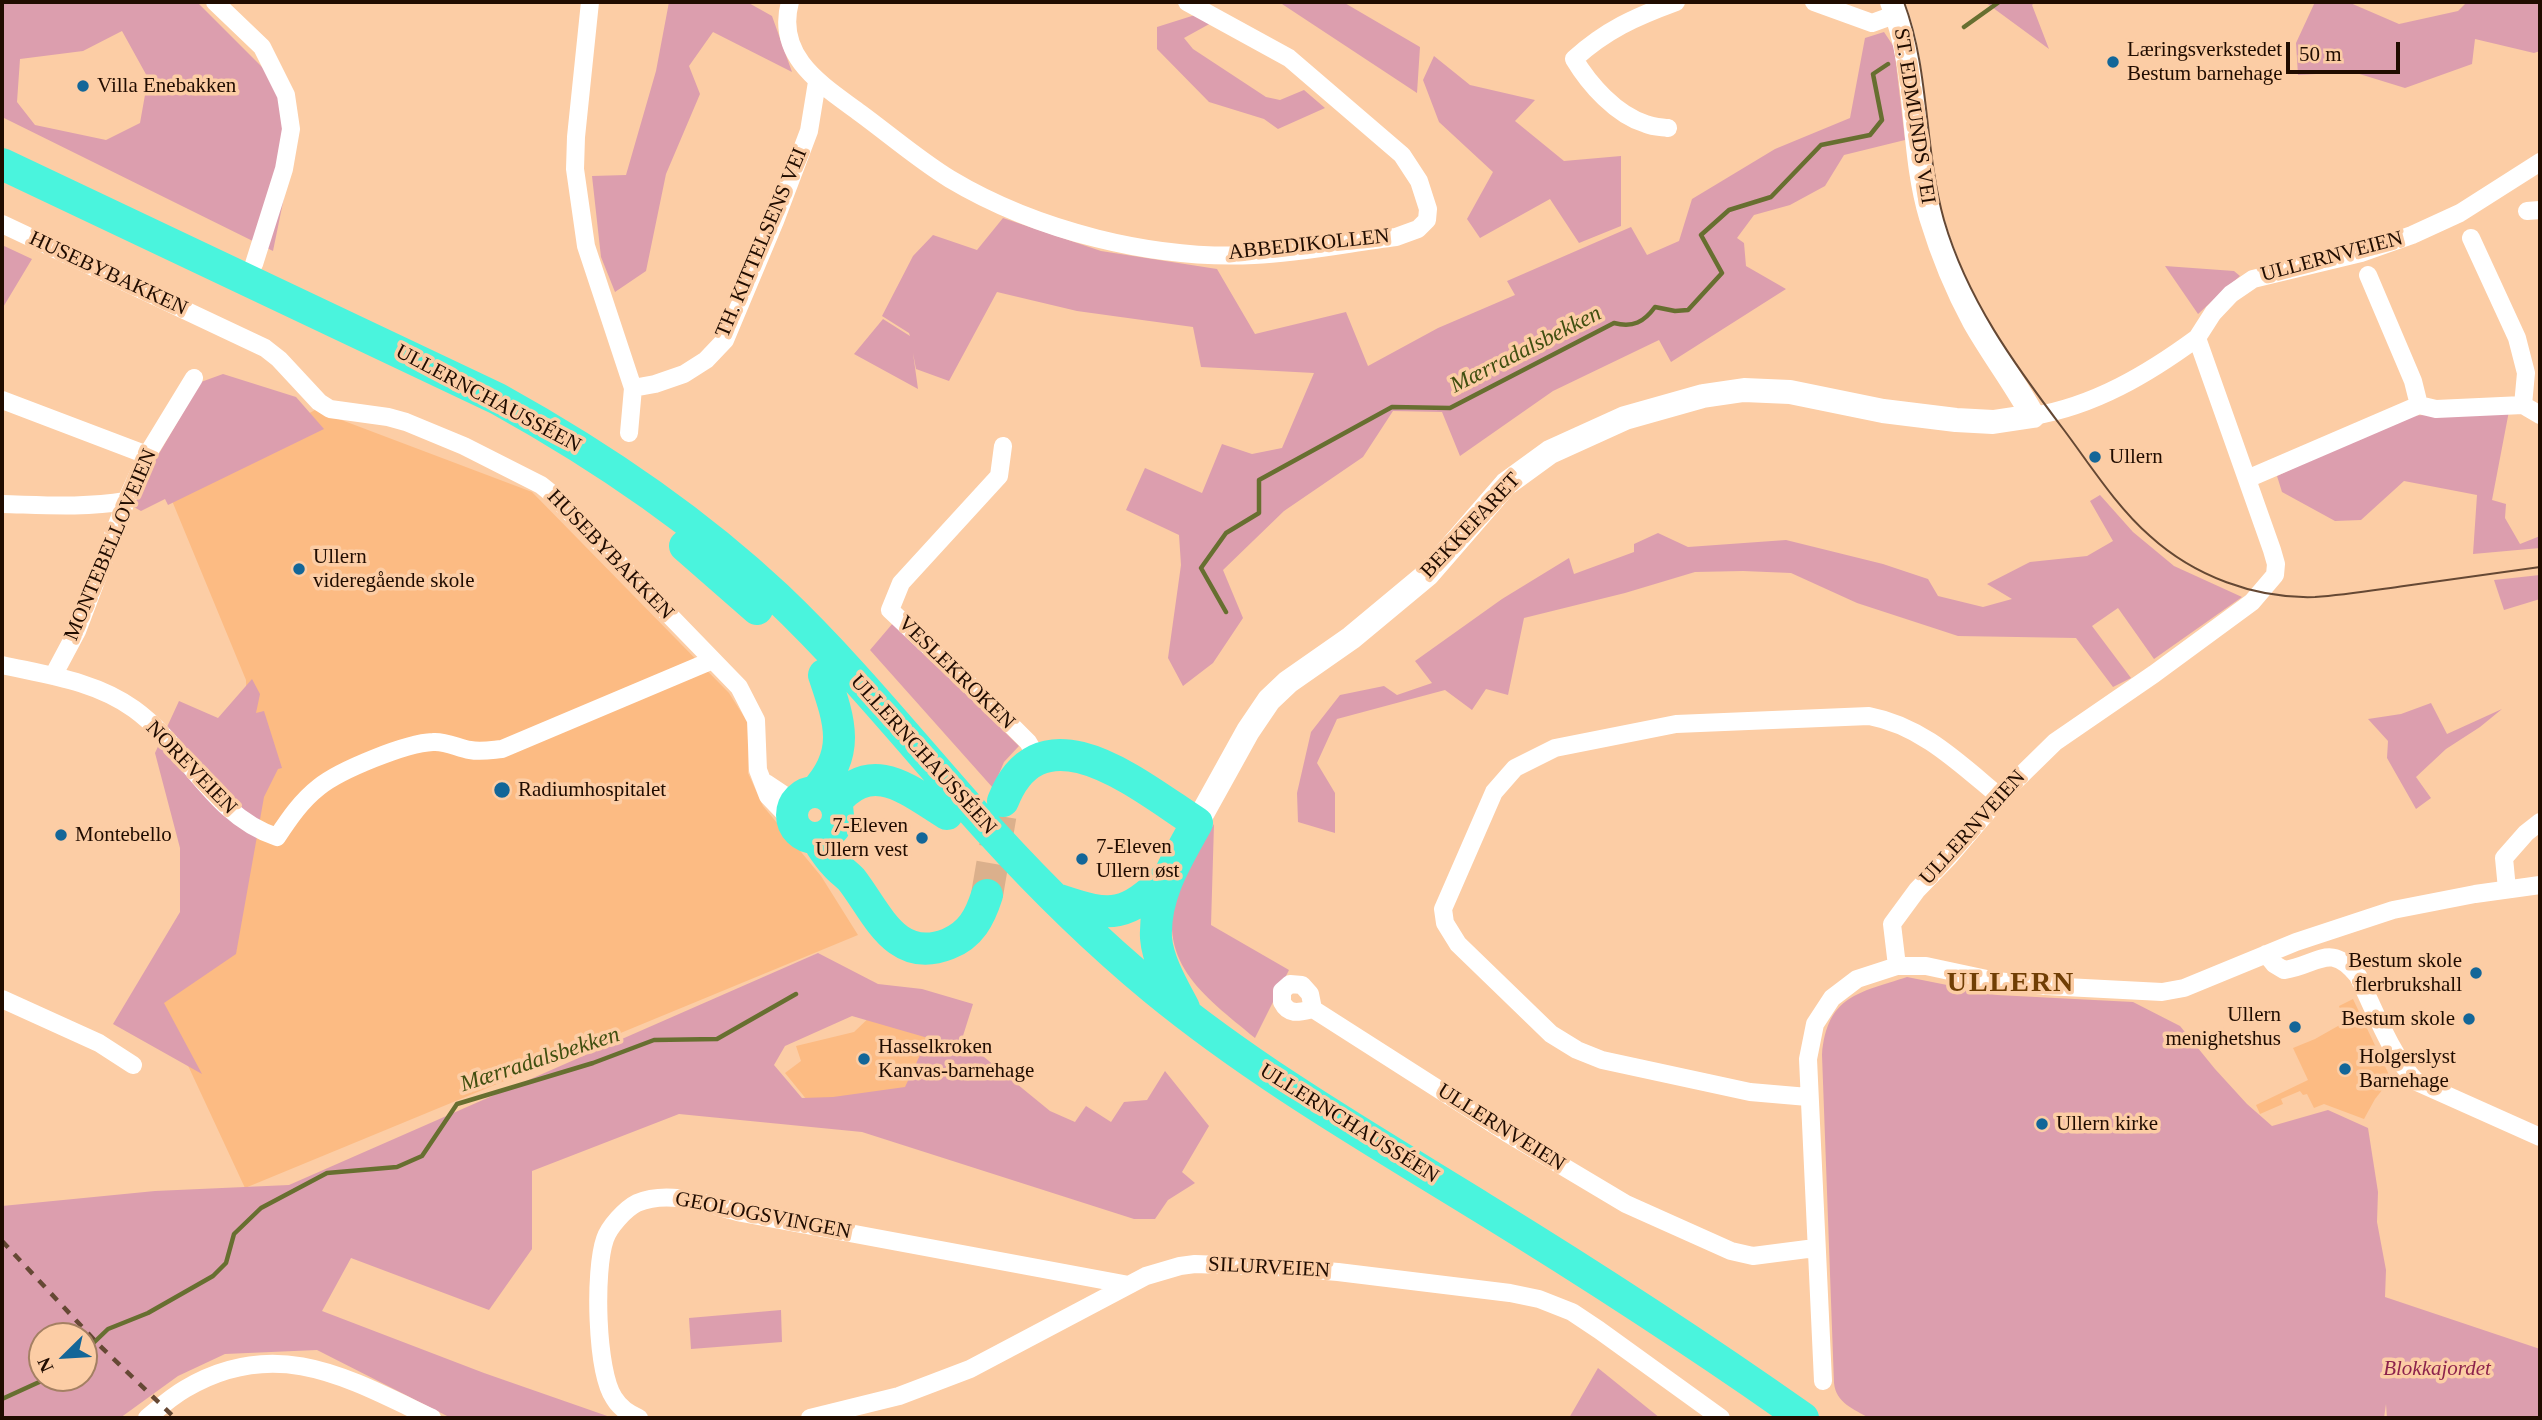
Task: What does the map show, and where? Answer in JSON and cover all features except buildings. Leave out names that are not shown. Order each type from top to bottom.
[{"type":"highway","name":"ULLERNCHAUSSÉEN","points":[[2,163],[498,399],[624,473],[734,558],[780,601],[847,669],[993,834],[1056,899],[1126,964],[1188,1016],[1297,1093],[1550,1249],[1802,1418]]},
{"type":"highway","name":"ULLERNCHAUSSÉEN","points":[[2,185],[504,425],[571,463],[617,494],[711,567],[796,646],[1025,897],[1107,975],[1232,1074],[1550,1273],[1767,1418]]},
{"type":"highway","points":[[824,675],[835,711],[839,749],[816,814],[849,877],[885,929],[903,943],[920,948],[948,944],[967,932],[981,914],[987,895]]},
{"type":"highway","points":[[1003,801],[1017,774],[1038,759],[1066,754],[1098,763],[1197,823],[1167,877],[1160,902],[1156,939],[1163,963],[1188,1016]]},
{"type":"highway","points":[[816,814],[858,782],[878,778],[898,785],[947,814]]},
{"type":"highway","points":[[1056,899],[1096,911],[1119,911],[1140,901],[1167,877]]},
{"type":"highway","points":[[1760,1388],[1815,1418]]},
{"type":"street","points":[[215,2],[262,47],[286,95],[291,129],[284,169],[254,264]]},
{"type":"street","points":[[590,2],[575,169],[586,247],[633,388],[629,433]]},
{"type":"street","name":"ABBEDIKOLLEN","points":[[790,2],[787,12],[792,51],[817,82],[949,178],[1022,215],[1110,241],[1182,254],[1255,255],[1396,237],[1418,229],[1427,219],[1429,209],[1419,181],[1402,155],[1289,58],[1187,2]]},
{"type":"street","points":[[1668,128],[1645,124],[1626,114],[1592,84],[1574,59],[1594,40],[1619,24],[1676,2]]},
{"type":"street","points":[[1814,2],[1872,23],[1894,8]]},
{"type":"street","name":"ST. EDMUNDS VEI","points":[[1894,8],[1907,60],[1920,168],[1931,216],[1965,303],[2033,416]]},
{"type":"street","name":"TH. KITTELSENS VEI","points":[[633,388],[684,374],[706,360],[725,340],[809,131],[817,82]]},
{"type":"street","name":"ULLERNVEIEN","points":[[1897,966],[1892,924],[1917,890],[1949,858],[2000,797],[2055,741],[2154,674],[2252,601],[2275,575],[2276,564],[2197,338],[2213,313],[2253,279],[2361,253],[2412,235],[2460,213],[2540,162]]},
{"type":"street","name":"HUSEBYBAKKEN","points":[[2,224],[265,348],[330,409],[406,422],[464,446],[541,485],[734,682],[753,710],[758,730],[758,770],[763,782],[816,814]]},
{"type":"street","points":[[2471,239],[2516,338],[2526,373],[2523,405]]},
{"type":"street","name":"ULLERNVEIEN","points":[[2368,275],[2413,381],[2419,405]]},
{"type":"street","name":"BEKKEFARET","points":[[1197,823],[1248,731],[1269,701],[1289,681],[1351,638],[1429,574],[1506,484],[1562,446],[1625,418],[1665,405],[1744,390],[1790,392],[1883,411],[1956,420],[1993,422],[2033,416],[2097,397],[2132,381],[2197,338]]},
{"type":"street","name":"MONTEBELLOVEIEN","points":[[53,676],[77,631],[126,501],[147,455],[194,378]]},
{"type":"street","points":[[2,400],[147,455]]},
{"type":"street","points":[[2247,479],[2419,405],[2436,409],[2523,405],[2540,415]]},
{"type":"street","name":"VESLEKROKEN","points":[[1003,446],[999,476],[901,583],[890,610],[992,705],[1028,742],[1038,759]]},
{"type":"street","points":[[2,504],[69,507],[126,501]]},
{"type":"street","name":"NOREVEIEN","points":[[2,666],[53,676],[102,691],[134,709],[166,738],[231,813],[260,831],[277,837],[296,809],[319,786],[399,748],[437,741],[483,752],[502,748],[713,660]]},
{"type":"street","points":[[1808,1097],[1750,1092],[1602,1060],[1577,1050],[1550,1034],[1458,943],[1445,923],[1443,909],[1450,888],[1494,792],[1516,768],[1555,748],[1581,742],[1676,724],[1869,716],[1888,720],[1934,743],[2000,797]]},
{"type":"street","points":[[2507,889],[2504,858],[2526,833],[2540,822]]},
{"type":"street","points":[[1823,1381],[1808,1059],[1815,1024],[1832,998],[1857,979],[1897,966],[1926,966],[1996,981],[2162,992],[2184,988],[2340,926],[2392,910],[2540,885]]},
{"type":"street","points":[[2266,954],[2274,964],[2284,970],[2323,956],[2338,958],[2349,964],[2358,976],[2408,1074],[2417,1082],[2540,1137]]},
{"type":"street","points":[[2,999],[99,1042],[134,1065]]},
{"type":"street","name":"ULLERNVEIEN","points":[[1313,1010],[1507,1133],[1626,1203],[1731,1251],[1746,1255],[1815,1248]]},
{"type":"street","name":"GEOLOGSVINGEN","points":[[639,1418],[622,1408],[608,1387],[601,1361],[600,1335],[599,1274],[605,1237],[635,1204],[662,1198],[682,1198],[742,1213],[1129,1285]]},
{"type":"street","name":"SILURVEIEN","points":[[810,1418],[899,1395],[970,1369],[1162,1270],[1180,1266],[1245,1265],[1338,1272],[1529,1297],[1572,1312],[1721,1418]]},
{"type":"street","points":[[147,1418],[182,1391],[212,1375],[253,1365],[285,1364],[318,1368],[340,1376],[432,1418]]},
{"type":"shaded area","name":"Radiumhospitalet","points":[[315,410],[532,492],[729,693],[748,723],[748,773],[763,806],[821,876],[858,935],[245,1188],[158,1001],[250,830],[246,680],[168,491]]},
{"type":"shaded area","name":"Holgerslyst Barnehage","points":[[2353,999],[2391,1079],[2364,1119],[2324,1104],[2314,1108],[2307,1094],[2303,1095],[2300,1091],[2281,1099],[2283,1104],[2260,1114],[2256,1105],[2308,1080],[2293,1048],[2345,1022],[2339,1006]]},
{"type":"shaded area","name":"Hasselkroken Kanvas-barnehage","points":[[960,1010],[886,1118],[811,1105],[785,1073],[801,1061],[796,1046],[854,1032],[874,1013]]},
{"type":"green space","points":[[2,2],[197,2],[269,74],[288,124],[290,168],[273,251],[2,117]],"holes":[[[122,31],[148,78],[140,123],[106,140],[35,125],[17,102],[20,59],[83,51]]]},
{"type":"green space","points":[[669,2],[747,2],[772,16],[792,72],[713,32],[689,66],[700,94],[666,174],[646,271],[615,292],[601,257],[592,176],[626,175],[656,71]]},
{"type":"green space","points":[[1343,2],[1420,47],[1417,93],[1282,4]]},
{"type":"green space","points":[[1985,2],[2035,2],[2032,5],[2049,49]]},
{"type":"green space","points":[[2315,2],[2348,2],[2399,24],[2458,11],[2467,2],[2540,2],[2540,51],[2534,53],[2475,39],[2472,64],[2405,88],[2353,72],[2298,75],[2296,43]]},
{"type":"green space","points":[[1195,15],[1213,22],[1184,38],[1193,49],[1266,97],[1280,100],[1304,90],[1325,108],[1278,129],[1264,119],[1209,102],[1157,49],[1157,27]]},
{"type":"green space","points":[[1884,32],[1894,47],[1905,140],[1844,155],[1825,186],[1790,205],[1754,215],[1737,238],[1744,243],[1746,266],[1786,289],[1671,362],[1659,340],[1553,391],[1460,456],[1442,412],[1393,411],[1363,457],[1284,511],[1223,570],[1243,618],[1213,663],[1183,686],[1168,658],[1181,565],[1179,535],[1126,510],[1145,468],[1202,493],[1222,444],[1252,454],[1282,448],[1314,373],[1201,367],[1193,327],[1077,311],[997,292],[949,381],[916,369],[913,353],[918,389],[854,354],[883,319],[910,336],[882,316],[913,256],[933,235],[977,250],[1003,218],[1101,251],[1217,269],[1255,334],[1346,312],[1368,366],[1438,328],[1515,295],[1507,281],[1631,227],[1647,255],[1679,241],[1692,199],[1775,149],[1850,118],[1865,38]]},
{"type":"green space","points":[[1434,56],[1470,85],[1535,100],[1515,121],[1564,161],[1621,156],[1621,226],[1579,243],[1550,199],[1480,238],[1467,219],[1493,172],[1439,122],[1423,80]]},
{"type":"green space","points":[[2,245],[32,259],[2,309]]},
{"type":"green space","points":[[2165,266],[2234,271],[2240,276],[2198,314]]},
{"type":"green space","points":[[223,374],[296,397],[324,429],[168,505],[165,499],[141,511],[132,506],[201,382]]},
{"type":"green space","points":[[2509,411],[2492,500],[2506,504],[2505,518],[2520,544],[2540,536],[2540,548],[2473,554],[2477,495],[2404,481],[2361,520],[2335,521],[2282,492],[2277,476],[2404,416]]},
{"type":"green space","points":[[2100,495],[2133,532],[2174,566],[2242,597],[2154,659],[2118,608],[2092,626],[2131,678],[2113,687],[2076,638],[1958,636],[1857,603],[1791,573],[1695,572],[1524,618],[1508,695],[1486,689],[1472,710],[1445,690],[1337,719],[1317,763],[1335,793],[1335,833],[1298,822],[1297,793],[1311,732],[1340,695],[1384,686],[1397,695],[1432,683],[1415,661],[1502,599],[1569,558],[1574,574],[1634,552],[1634,544],[1658,533],[1688,547],[1786,540],[1883,564],[1928,579],[1938,596],[1983,607],[2012,599],[1987,584],[2030,562],[2087,556],[2113,541],[2090,501]]},
{"type":"green space","points":[[2540,575],[2540,599],[2504,610],[2494,580]]},
{"type":"green space","points":[[893,623],[1019,746],[1004,762],[993,788],[870,650]]},
{"type":"green space","points":[[252,679],[260,694],[256,713],[264,711],[282,768],[278,769],[264,797],[236,954],[164,1003],[202,1074],[113,1024],[180,912],[180,848],[155,753],[179,701],[218,718]]},
{"type":"green space","points":[[2431,703],[2447,734],[2502,709],[2446,749],[2416,777],[2431,798],[2416,809],[2387,758],[2388,741],[2368,719],[2401,714]]},
{"type":"green space","points":[[1214,824],[1211,925],[1289,970],[1255,1038],[1217,1006],[1187,973],[1172,934],[1173,911],[1182,876]]},
{"type":"green space","points":[[818,953],[878,984],[922,989],[973,1004],[962,1039],[1050,1111],[1075,1122],[1086,1106],[1111,1122],[1124,1102],[1147,1100],[1165,1071],[1209,1126],[1182,1172],[1195,1183],[1168,1200],[1155,1219],[1134,1219],[862,1132],[679,1114],[532,1171],[532,1249],[489,1310],[351,1258],[322,1311],[484,1373],[613,1418],[451,1418],[317,1350],[225,1354],[178,1376],[120,1418],[2,1418],[2,1206],[155,1191],[289,1185]],"holes":[[[852,1016],[928,1038],[905,1087],[833,1097],[802,1098],[774,1065],[785,1046]]]},
{"type":"green space","name":"Blokkajordet","points":[[1907,977],[1997,995],[2133,1002],[2180,1026],[2247,1104],[2272,1126],[2328,1110],[2368,1128],[2378,1192],[2377,1222],[2386,1270],[2385,1297],[2540,1349],[2540,1418],[2387,1418],[2386,1404],[2384,1418],[1869,1418],[1847,1405],[1838,1396],[1834,1383],[1822,1055],[1825,1035],[1838,1008],[1860,993]]},
{"type":"green space","points":[[781,1310],[782,1342],[691,1349],[689,1318]]},
{"type":"green space","points":[[1598,1368],[1660,1418],[1569,1418]]},
{"type":"waterway","name":"Mærradalsbekken","points":[[1964,27],[1999,2]]},
{"type":"waterway","name":"Mærradalsbekken","points":[[1226,612],[1201,568],[1226,533],[1259,513],[1259,480],[1392,407],[1450,408],[1614,323],[1627,325],[1638,322],[1647,317],[1655,307],[1675,311],[1688,310],[1722,273],[1701,235],[1729,210],[1771,197],[1821,145],[1870,135],[1882,120],[1873,74],[1888,64]]},
{"type":"waterway","name":"Mærradalsbekken","points":[[98,1339],[108,1329],[148,1313],[213,1276],[226,1263],[234,1234],[261,1208],[327,1173],[397,1167],[422,1156],[457,1104],[593,1063],[654,1040],[717,1039],[796,994]]},
{"type":"waterway","name":"Mærradalsbekken","points":[[2,1399],[28,1387]]},
{"type":"tunnel","points":[[987,895],[1003,801]]},
{"type":"tram line","points":[[1904,2],[1923,83],[1938,193],[1944,220],[1965,277],[1994,330],[2027,380],[2115,499],[2150,536],[2186,563],[2206,573],[2248,589],[2292,597],[2349,594],[2540,567]]},
{"type":"railway","points":[[2,1241],[99,1345],[175,1418]]},
{"type":"place","name":"Læringsverkstedet Bestum barnehage","points":[[2113,62]]},
{"type":"place","name":"Villa Enebakken","points":[[83,86]]},
{"type":"place","name":"Ullern","points":[[2095,457]]},
{"type":"place","name":"Ullern videregående skole","points":[[299,569]]},
{"type":"place","name":"Radiumhospitalet","points":[[502,790]]},
{"type":"place","name":"Montebello","points":[[61,835]]},
{"type":"place","name":"7-Eleven Ullern vest","points":[[922,838]]},
{"type":"place","name":"7-Eleven Ullern øst","points":[[1082,859]]},
{"type":"place","name":"Bestum skole flerbrukshall","points":[[2476,973]]},
{"type":"place","name":"Bestum skole","points":[[2469,1019]]},
{"type":"place","name":"Ullern menighetshus","points":[[2295,1027]]},
{"type":"place","name":"Hasselkroken Kanvas-barnehage","points":[[864,1059]]},
{"type":"place","name":"Holgerslyst Barnehage","points":[[2345,1069]]},
{"type":"place","name":"Ullern kirke","points":[[2042,1124]]},
{"type":"district","name":"ULLERN","points":[[2011,984]]}]
